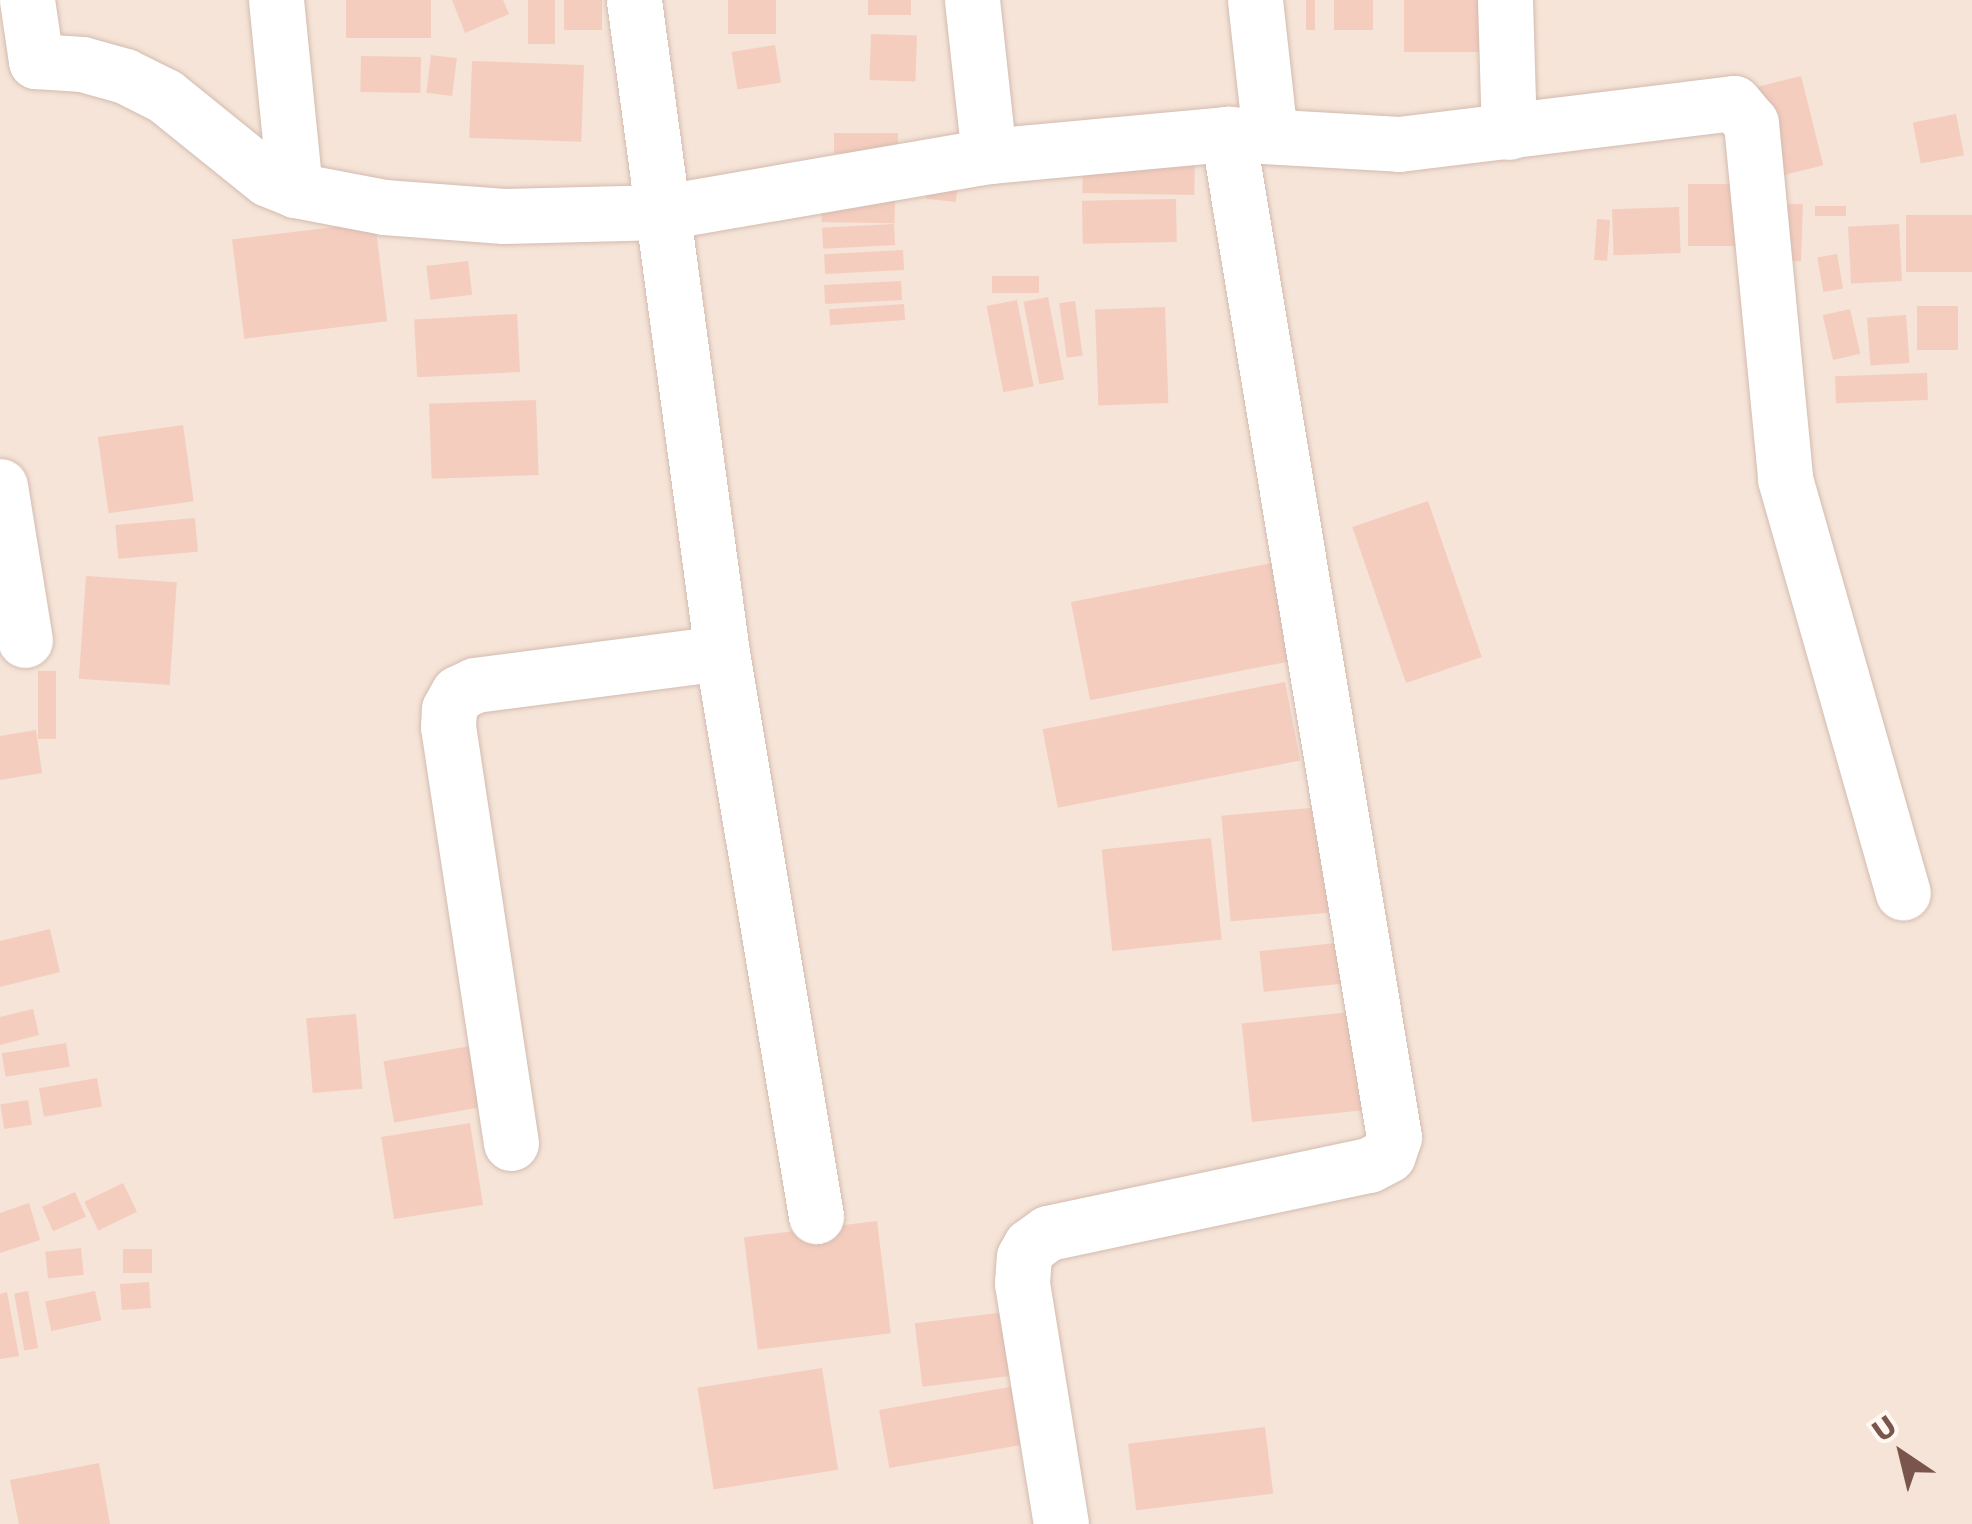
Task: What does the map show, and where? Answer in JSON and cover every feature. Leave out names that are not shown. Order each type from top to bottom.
[{"type":"street","points":[[27,0],[18,65],[82,64],[126,76],[165,96],[268,179],[296,190],[384,207],[504,216],[664,212],[989,156],[1249,135],[1400,144],[1734,103],[1749,115],[1785,479],[1903,892]]},
{"type":"street","points":[[276,0],[296,190]]},
{"type":"street","points":[[634,0],[722,653],[816,1216]]},
{"type":"street","points":[[972,0],[989,156]]},
{"type":"street","points":[[1061,1524],[1022,1283],[1024,1257],[1030,1246],[1048,1233],[1369,1165],[1388,1154],[1394,1137],[1249,135],[1255,0]]},
{"type":"street","points":[[1504,0],[1509,132]]},
{"type":"street","points":[[0,486],[25,640]]},
{"type":"street","points":[[511,1144],[448,727],[449,709],[458,693],[474,684],[722,653]]},
{"type":"shaded area","points":[[0,0],[1972,0],[1972,1524],[0,1524]]},
{"type":"building","points":[[346,0],[431,0],[431,38],[346,38]]},
{"type":"building","points":[[452,0],[503,0],[509,14],[465,33]]},
{"type":"building","points":[[528,0],[555,0],[555,44],[528,44]]},
{"type":"building","points":[[564,0],[602,0],[602,30],[564,30]]},
{"type":"building","points":[[728,0],[776,0],[776,34],[728,34]]},
{"type":"building","points":[[868,0],[911,0],[911,15],[868,15]]},
{"type":"building","points":[[1306,0],[1315,0],[1315,30],[1306,30]]},
{"type":"building","points":[[1334,0],[1373,0],[1373,30],[1334,30]]},
{"type":"building","points":[[1404,0],[1498,0],[1498,52],[1404,52]]},
{"type":"building","points":[[871,34],[917,36],[915,82],[869,80]]},
{"type":"building","points":[[775,45],[781,83],[737,89],[732,52]]},
{"type":"building","points":[[431,55],[457,58],[452,96],[426,93]]},
{"type":"building","points":[[361,56],[421,57],[420,93],[360,92]]},
{"type":"building","points":[[472,61],[584,65],[581,142],[469,138]]},
{"type":"building","points":[[1801,76],[1823,165],[1774,178],[1752,88]]},
{"type":"building","points":[[1956,114],[1964,155],[1921,164],[1913,122]]},
{"type":"building","points":[[834,133],[898,133],[898,153],[834,153]]},
{"type":"building","points":[[1083,151],[1195,153],[1194,195],[1082,193]]},
{"type":"building","points":[[929,170],[959,173],[956,202],[926,199]]},
{"type":"building","points":[[1688,184],[1738,184],[1738,246],[1688,246]]},
{"type":"building","points":[[822,197],[895,198],[895,223],[822,222]]},
{"type":"building","points":[[1176,199],[1177,242],[1083,244],[1082,201]]},
{"type":"building","points":[[1769,203],[1803,204],[1801,261],[1767,260]]},
{"type":"building","points":[[1815,206],[1846,206],[1846,216],[1815,216]]},
{"type":"building","points":[[1679,207],[1681,253],[1614,255],[1612,209]]},
{"type":"building","points":[[1906,215],[1972,215],[1972,272],[1906,272]]},
{"type":"building","points":[[1597,219],[1610,220],[1607,261],[1594,260]]},
{"type":"building","points":[[375,222],[387,321],[244,339],[232,240]]},
{"type":"building","points":[[894,224],[895,245],[823,249],[822,228]]},
{"type":"building","points":[[1899,224],[1902,281],[1851,284],[1848,227]]},
{"type":"building","points":[[903,250],[904,270],[825,274],[824,254]]},
{"type":"building","points":[[1837,254],[1843,288],[1823,292],[1817,257]]},
{"type":"building","points":[[468,261],[472,295],[430,300],[426,266]]},
{"type":"building","points":[[992,276],[1039,276],[1039,293],[992,293]]},
{"type":"building","points":[[901,281],[902,300],[825,304],[824,285]]},
{"type":"building","points":[[1048,297],[1064,379],[1039,384],[1023,302]]},
{"type":"building","points":[[1017,300],[1034,386],[1003,392],[987,306]]},
{"type":"building","points":[[1075,301],[1083,355],[1067,358],[1059,303]]},
{"type":"building","points":[[904,304],[905,320],[830,325],[829,309]]},
{"type":"building","points":[[1917,306],[1958,306],[1958,350],[1917,350]]},
{"type":"building","points":[[1165,307],[1168,403],[1098,405],[1095,309]]},
{"type":"building","points":[[1850,309],[1860,354],[1833,360],[1823,315]]},
{"type":"building","points":[[517,314],[520,372],[417,377],[414,319]]},
{"type":"building","points":[[1906,315],[1909,363],[1870,366],[1867,318]]},
{"type":"building","points":[[1927,373],[1928,400],[1836,403],[1835,376]]},
{"type":"building","points":[[536,400],[539,475],[432,479],[429,404]]},
{"type":"building","points":[[183,425],[194,501],[109,513],[98,437]]},
{"type":"building","points":[[1428,501],[1482,657],[1406,683],[1352,527]]},
{"type":"building","points":[[195,518],[198,552],[118,559],[115,525]]},
{"type":"building","points":[[1282,561],[1301,659],[1090,700],[1071,602]]},
{"type":"building","points":[[86,576],[177,582],[170,685],[79,679]]},
{"type":"building","points":[[38,671],[56,671],[56,739],[38,739]]},
{"type":"building","points":[[1285,682],[1300,761],[1058,808],[1043,729]]},
{"type":"building","points":[[36,730],[42,773],[0,780],[0,736]]},
{"type":"building","points":[[1333,806],[1342,912],[1231,921],[1221,816]]},
{"type":"building","points":[[1211,838],[1222,939],[1112,951],[1102,849]]},
{"type":"building","points":[[50,929],[60,972],[0,987],[0,941]]},
{"type":"building","points":[[1356,941],[1360,982],[1264,992],[1260,951]]},
{"type":"building","points":[[33,1009],[39,1035],[0,1045],[0,1017]]},
{"type":"building","points":[[1360,1011],[1370,1109],[1252,1122],[1242,1023]]},
{"type":"building","points":[[356,1014],[363,1089],[313,1093],[306,1018]]},
{"type":"building","points":[[66,1043],[70,1067],[6,1077],[2,1053]]},
{"type":"building","points":[[476,1045],[487,1106],[394,1122],[383,1061]]},
{"type":"building","points":[[97,1078],[102,1107],[44,1117],[39,1088]]},
{"type":"building","points":[[28,1100],[32,1125],[4,1129],[0,1104]]},
{"type":"building","points":[[470,1123],[483,1205],[394,1219],[381,1137]]},
{"type":"building","points":[[123,1183],[137,1212],[98,1231],[84,1202]]},
{"type":"building","points":[[75,1192],[86,1217],[53,1231],[42,1207]]},
{"type":"building","points":[[29,1203],[40,1240],[0,1253],[0,1213]]},
{"type":"building","points":[[877,1221],[891,1333],[758,1349],[744,1237]]},
{"type":"building","points":[[81,1248],[84,1275],[48,1279],[45,1252]]},
{"type":"building","points":[[123,1249],[152,1249],[152,1273],[123,1273]]},
{"type":"building","points":[[149,1282],[151,1308],[122,1310],[120,1284]]},
{"type":"building","points":[[28,1291],[38,1348],[24,1351],[14,1293]]},
{"type":"building","points":[[95,1291],[101,1320],[51,1331],[45,1302]]},
{"type":"building","points":[[7,1292],[19,1356],[0,1359],[0,1294]]},
{"type":"building","points":[[1014,1311],[1022,1375],[923,1387],[915,1323]]},
{"type":"building","points":[[822,1368],[838,1470],[714,1489],[698,1388]]},
{"type":"building","points":[[1015,1386],[1025,1444],[889,1468],[879,1410]]},
{"type":"building","points":[[1265,1427],[1273,1494],[1136,1510],[1128,1444]]},
{"type":"building","points":[[99,1463],[110,1524],[19,1524],[10,1480]]}]
